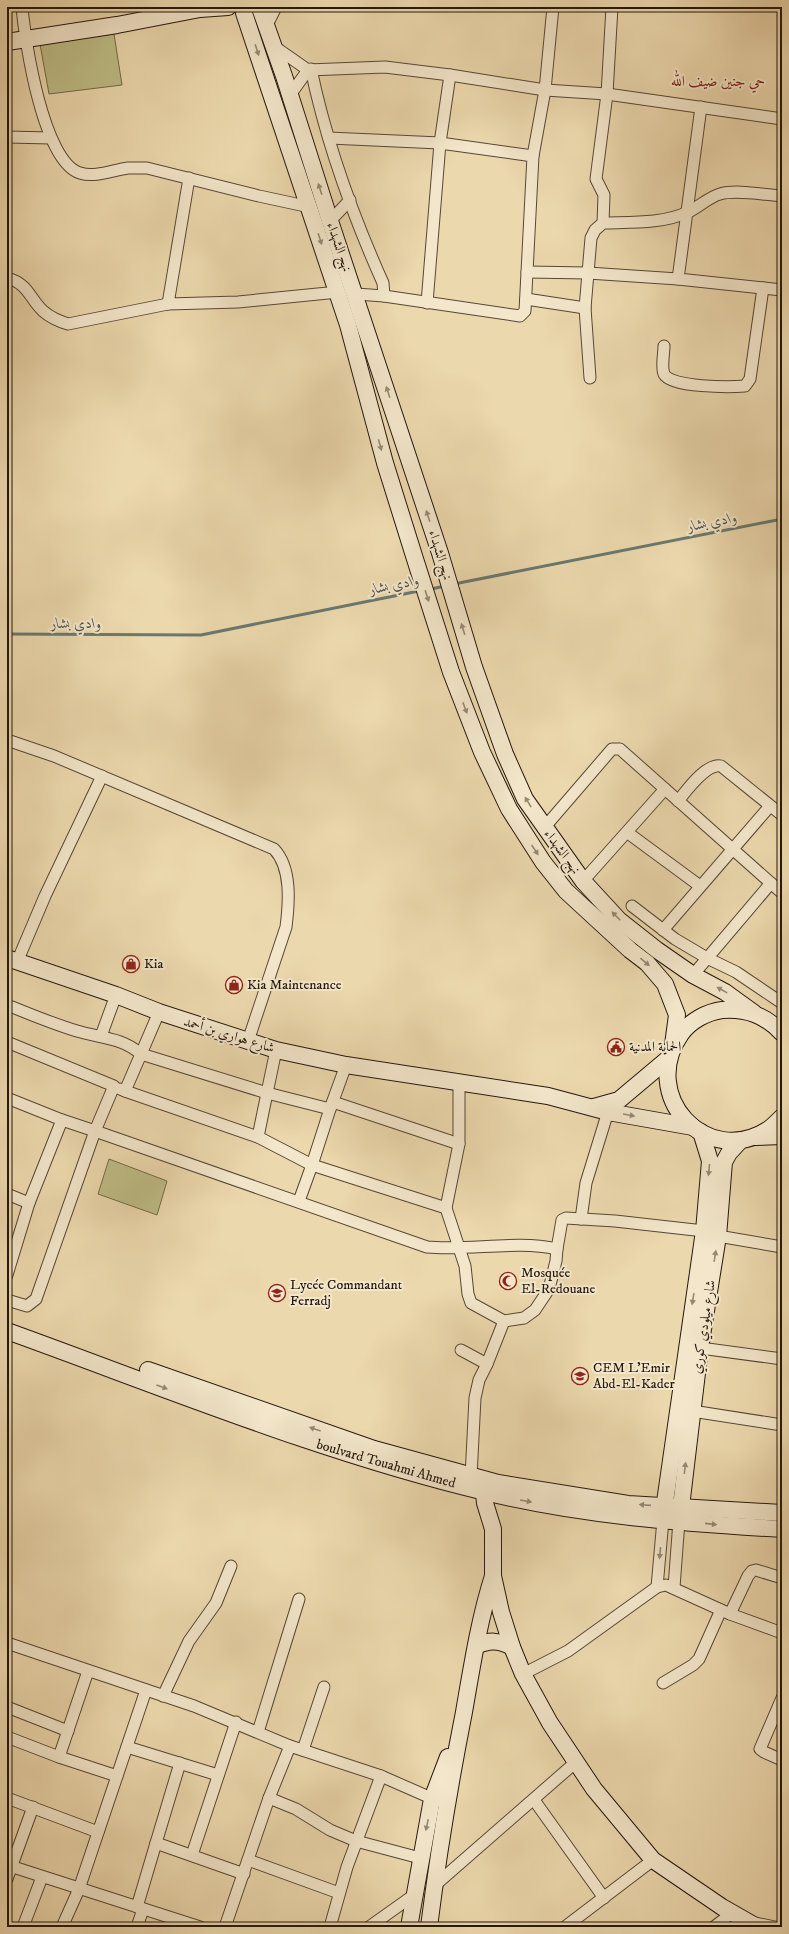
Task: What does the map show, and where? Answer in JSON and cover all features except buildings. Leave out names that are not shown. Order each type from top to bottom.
[{"type":"main road","points":[[7,42],[118,25],[200,9],[228,7]]},
{"type":"main road","points":[[241,10],[253,13],[260,7]]},
{"type":"main road","name":"نهج الشهداء","points":[[260,7],[275,47],[330,221],[356,294],[440,553],[474,667],[505,754],[525,799],[544,828],[583,881],[619,920],[657,950],[693,975],[725,992],[754,1013]]},
{"type":"main road","name":"نهج الشهداء","points":[[241,10],[310,206],[352,335],[385,463],[414,559],[451,672],[482,752],[509,810],[543,862],[566,891],[630,950],[647,963],[665,984],[677,1014],[666,1077],[670,1096],[679,1114],[697,1130]]},
{"type":"main road","name":"شارع هواري بن أحمد","points":[[12,960],[116,995],[159,1012],[276,1050],[346,1065],[368,1067],[459,1083],[548,1096],[591,1108],[609,1107]]},
{"type":"main road","points":[[609,1107],[628,1094],[671,1051],[684,1030],[699,1018],[716,1011],[735,1009],[754,1013],[770,1021],[782,1033]]},
{"type":"main road","points":[[609,1107],[697,1130],[713,1138],[727,1140],[782,1136]]},
{"type":"main road","points":[[746,1139],[769,1129],[782,1117]]},
{"type":"main road","name":"شارع ميلودي كوري","points":[[697,1130],[710,1161],[711,1234]]},
{"type":"main road","name":"شارع ميلودي كوري","points":[[664,1513],[724,1162],[729,1153],[746,1139]]},
{"type":"main road","name":"boulvard Touahmi Ahmed","points":[[7,1320],[296,1430],[374,1449],[508,1492],[628,1504],[664,1513],[782,1513]]},
{"type":"main road","name":"boulvard Touahmi Ahmed","points":[[7,1331],[233,1407]]},
{"type":"main road","name":"شارع ميلودي كوري","points":[[680,1514],[692,1411],[693,1347]]},
{"type":"main road","points":[[480,1483],[493,1528],[493,1576],[512,1647],[523,1674],[550,1723],[594,1789],[653,1860],[732,1913],[752,1924]]},
{"type":"main road","points":[[493,1528],[499,1509],[508,1492]]},
{"type":"main road","name":"boulvard Touahmi Ahmed","points":[[680,1514],[782,1529]]},
{"type":"main road","points":[[409,1927],[420,1858],[439,1801],[462,1722],[483,1610],[493,1576]]},
{"type":"main road","points":[[476,1646],[484,1642],[494,1641],[512,1647]]},
{"type":"main road","points":[[429,1927],[434,1886],[439,1801]]},
{"type":"main road","points":[[413,1902],[431,1910]]},
{"type":"street","points":[[22,7],[25,40],[41,108],[51,138],[62,157],[71,168],[79,173],[93,175],[128,168],[147,168],[259,196],[310,206]]},
{"type":"street","points":[[267,25],[276,7]]},
{"type":"street","points":[[356,294],[384,296],[520,316],[525,311],[533,156],[545,90],[553,7]]},
{"type":"street","points":[[603,223],[604,195],[596,179],[607,94],[612,7]]},
{"type":"street","points":[[275,47],[310,69],[385,67],[450,75],[545,90],[607,94],[782,119]]},
{"type":"street","points":[[290,95],[310,69]]},
{"type":"street","points":[[310,69],[329,138],[350,200],[383,282],[384,296]]},
{"type":"street","points":[[427,303],[440,143],[450,75]]},
{"type":"street","points":[[678,279],[701,107]]},
{"type":"street","points":[[7,137],[51,138]]},
{"type":"street","points":[[329,138],[440,143],[533,156]]},
{"type":"street","points":[[168,304],[189,178]]},
{"type":"street","points":[[590,378],[585,308],[591,238],[595,230],[603,223],[656,220],[688,213],[720,194],[731,192],[782,196]]},
{"type":"street","points":[[330,221],[350,200]]},
{"type":"street","points":[[527,272],[588,273],[678,279],[782,290]]},
{"type":"street","points":[[7,278],[24,286],[42,310],[54,320],[68,324],[168,304],[238,302],[338,292]]},
{"type":"street","points":[[664,346],[663,370],[668,378],[678,382],[729,387],[745,386],[750,379],[763,288]]},
{"type":"street","points":[[526,299],[585,308]]},
{"type":"street","points":[[7,740],[54,756],[102,776],[274,850],[280,856],[286,871],[288,911],[286,927],[248,1041]]},
{"type":"street","points":[[544,828],[612,750],[615,748],[620,749],[782,893]]},
{"type":"street","points":[[678,801],[708,768],[715,765],[721,766],[782,816]]},
{"type":"street","points":[[12,960],[45,896],[102,776]]},
{"type":"street","points":[[583,881],[628,833],[665,789]]},
{"type":"street","points":[[663,930],[732,848],[770,806]]},
{"type":"street","points":[[628,833],[700,886]]},
{"type":"street","points":[[693,975],[771,883]]},
{"type":"street","points":[[632,906],[663,930],[707,958],[736,972],[782,1003]]},
{"type":"street","points":[[101,1036],[116,995]]},
{"type":"street","points":[[7,1005],[75,1031],[101,1036],[132,1047],[141,1054],[267,1094],[331,1106],[459,1144]]},
{"type":"street","points":[[125,1091],[159,1012]]},
{"type":"street","points":[[7,1042],[125,1091],[258,1137],[312,1164],[446,1208]]},
{"type":"street","points":[[258,1137],[276,1050]]},
{"type":"street","points":[[299,1201],[346,1065]]},
{"type":"street","points":[[459,1083],[459,1144],[446,1208],[465,1266],[468,1294],[471,1302],[504,1321],[524,1318],[535,1310],[541,1303],[550,1283],[556,1261],[562,1220],[566,1218],[615,1221],[711,1234],[782,1248]]},
{"type":"street","points":[[7,1300],[27,1306],[36,1299],[95,1131],[114,1086]]},
{"type":"street","points":[[7,1098],[62,1120],[299,1201],[427,1248],[459,1249],[523,1245],[557,1249]]},
{"type":"street","points":[[581,1219],[586,1183],[609,1107]]},
{"type":"street","points":[[7,1275],[29,1203],[62,1120]]},
{"type":"street","points":[[7,1194],[29,1203]]},
{"type":"street","points":[[7,1238],[18,1242]]},
{"type":"street","points":[[480,1483],[475,1398],[479,1380],[488,1364],[504,1321]]},
{"type":"street","points":[[693,1347],[782,1359]]},
{"type":"street","points":[[461,1350],[488,1364]]},
{"type":"street","points":[[692,1411],[782,1425]]},
{"type":"street","points":[[657,1587],[664,1513]]},
{"type":"street","points":[[674,1587],[680,1514]]},
{"type":"street","points":[[164,1696],[189,1641],[216,1603],[231,1566]]},
{"type":"street","points":[[663,1683],[693,1665],[699,1659],[752,1571],[756,1570],[782,1578]]},
{"type":"street","points":[[523,1674],[568,1652],[657,1587],[666,1585],[674,1587],[726,1612],[782,1633]]},
{"type":"street","points":[[258,1732],[299,1599]]},
{"type":"street","points":[[7,1643],[236,1722],[290,1746],[381,1776],[439,1801]]},
{"type":"street","points":[[59,1757],[88,1671]]},
{"type":"street","points":[[303,1750],[324,1687]]},
{"type":"street","points":[[62,1927],[79,1889],[146,1690]]},
{"type":"street","points":[[782,1698],[760,1749],[782,1760]]},
{"type":"street","points":[[8,1709],[68,1731]]},
{"type":"street","points":[[192,1855],[236,1722]]},
{"type":"street","points":[[7,1737],[59,1757],[117,1776]]},
{"type":"street","points":[[224,1927],[244,1874],[269,1798],[290,1746]]},
{"type":"street","points":[[127,1747],[218,1775]]},
{"type":"street","points":[[434,1886],[576,1762]]},
{"type":"street","points":[[137,1927],[140,1908],[156,1843],[180,1763]]},
{"type":"street","points":[[330,1927],[339,1893],[356,1841],[381,1776]]},
{"type":"street","points":[[7,1798],[98,1832]]},
{"type":"street","points":[[269,1798],[296,1809],[330,1830],[356,1841],[420,1858]]},
{"type":"street","points":[[534,1800],[604,1898]]},
{"type":"street","points":[[7,1880],[9,1866],[32,1807]]},
{"type":"street","points":[[156,1843],[244,1874]]},
{"type":"street","points":[[248,1860],[339,1893]]},
{"type":"street","points":[[565,1927],[653,1860]]},
{"type":"street","points":[[9,1866],[200,1927]]},
{"type":"street","points":[[23,1927],[42,1877]]},
{"type":"street","points":[[369,1927],[413,1902]]},
{"type":"street","points":[[714,1927],[732,1913]]},
{"type":"street","points":[[752,1924],[775,1927]]},
{"type":"shaded area","points":[[114,34],[122,85],[49,94],[40,44]]},
{"type":"shaded area","points":[[109,1159],[167,1181],[157,1215],[98,1194]]},
{"type":"waterway","name":"وادي بشار","points":[[454,584],[782,519]]},
{"type":"waterway","name":"وادي بشار","points":[[431,589],[445,586]]},
{"type":"waterway","name":"وادي بشار","points":[[7,634],[201,635],[419,591]]},
{"type":"place","name":"Kia","points":[[131,964]]},
{"type":"place","name":"Kia Maintenance","points":[[234,985]]},
{"type":"place","name":"الحماية المدنية","points":[[616,1047]]},
{"type":"place","name":"Mosquée El-Redouane","points":[[508,1281]]},
{"type":"place","name":"Lycée Commandant Ferradj","points":[[277,1293]]},
{"type":"place","name":"CEM L'Emir Abd-El-Kader","points":[[580,1376]]},
{"type":"district","name":"حي جنين ضيف الله","points":[[718,81]]}]
